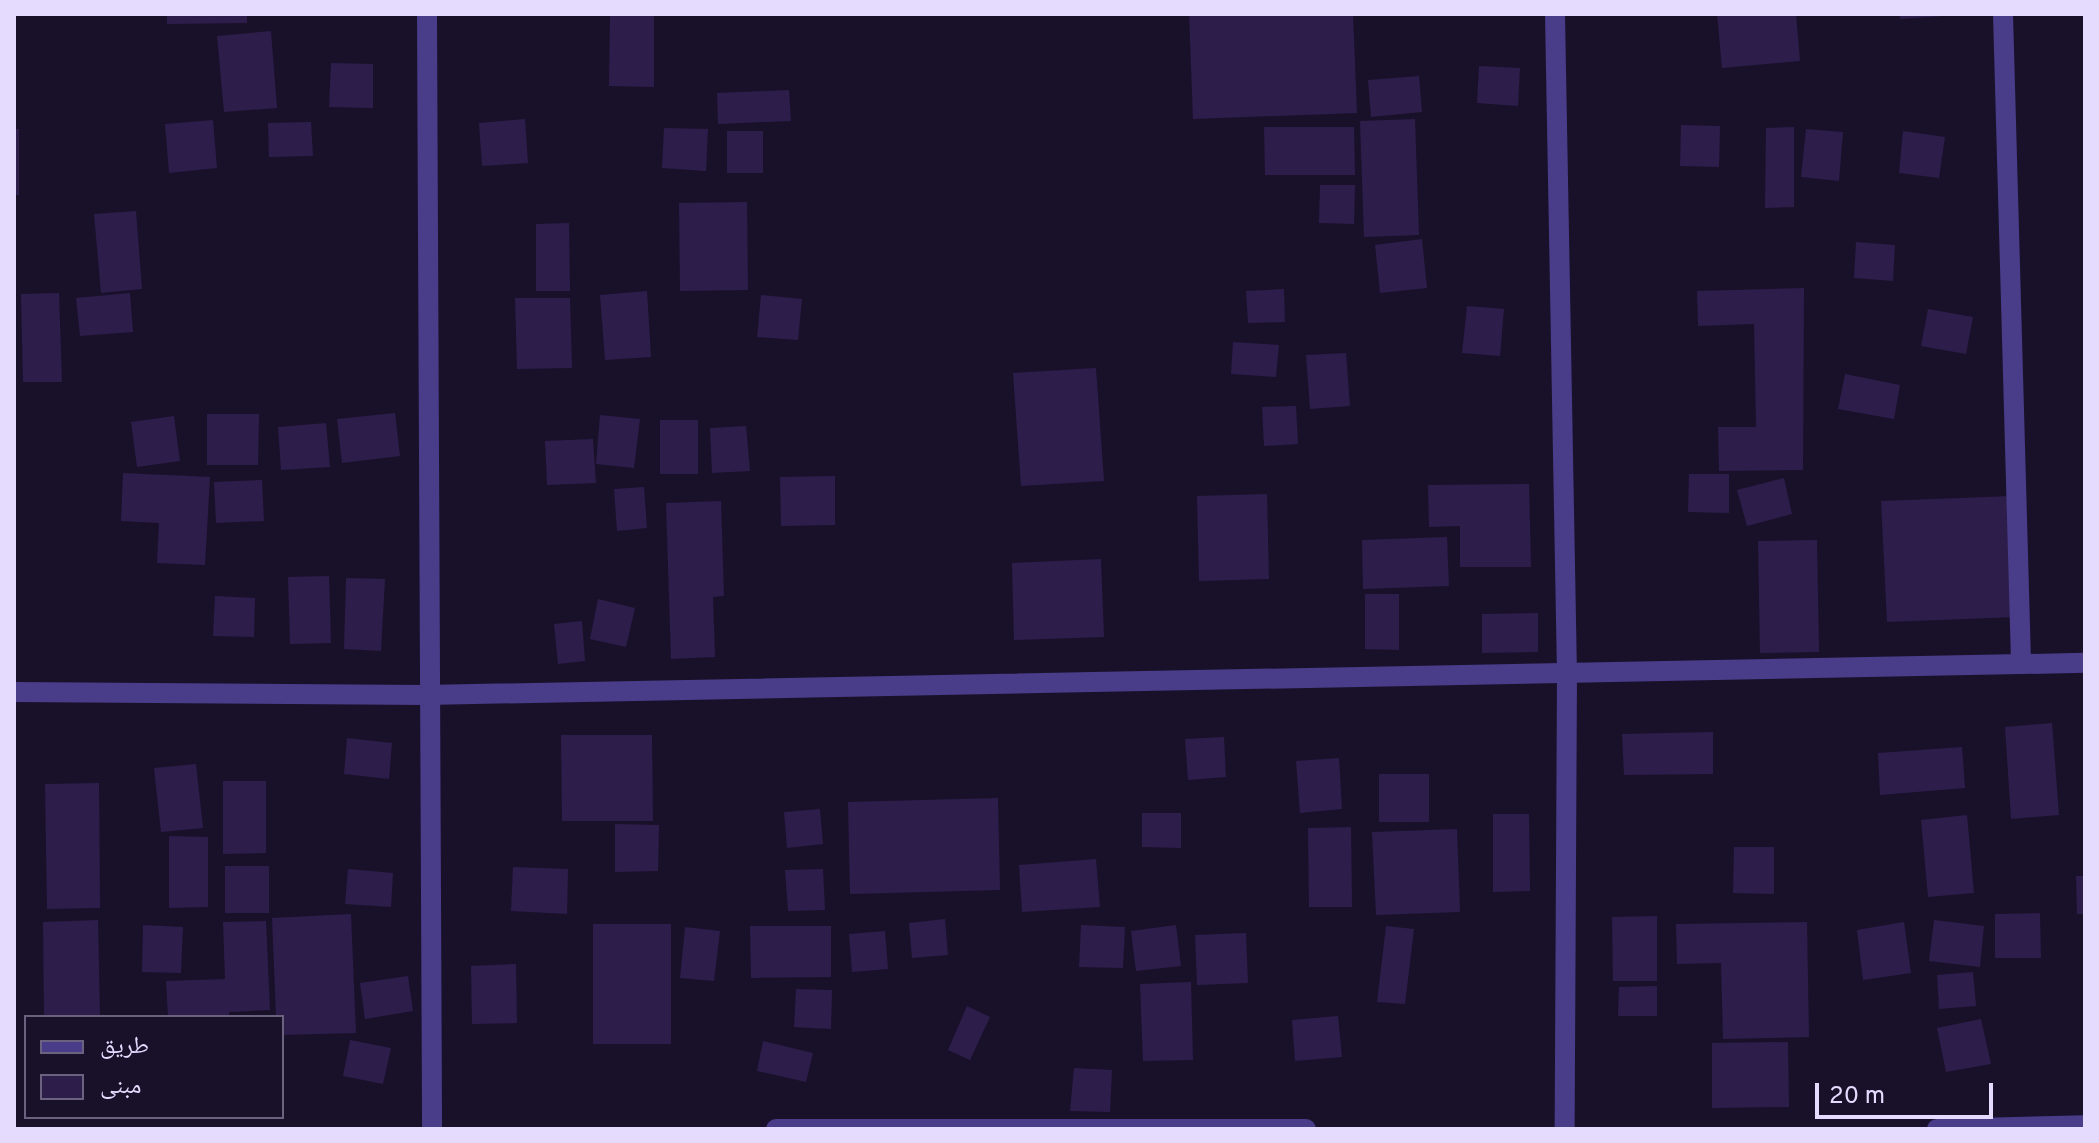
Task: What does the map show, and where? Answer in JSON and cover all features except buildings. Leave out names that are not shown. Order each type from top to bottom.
[{"type":"street","points":[[427,14],[426,695],[432,1129]]},
{"type":"street","points":[[1555,14],[1567,675],[1565,1129]]},
{"type":"street","points":[[2003,14],[2021,663]]},
{"type":"street","points":[[14,692],[426,695],[2085,663]]},
{"type":"street","points":[[1937,1129],[2085,1125]]},
{"type":"street","points":[[776,1129],[1306,1129]]}]
